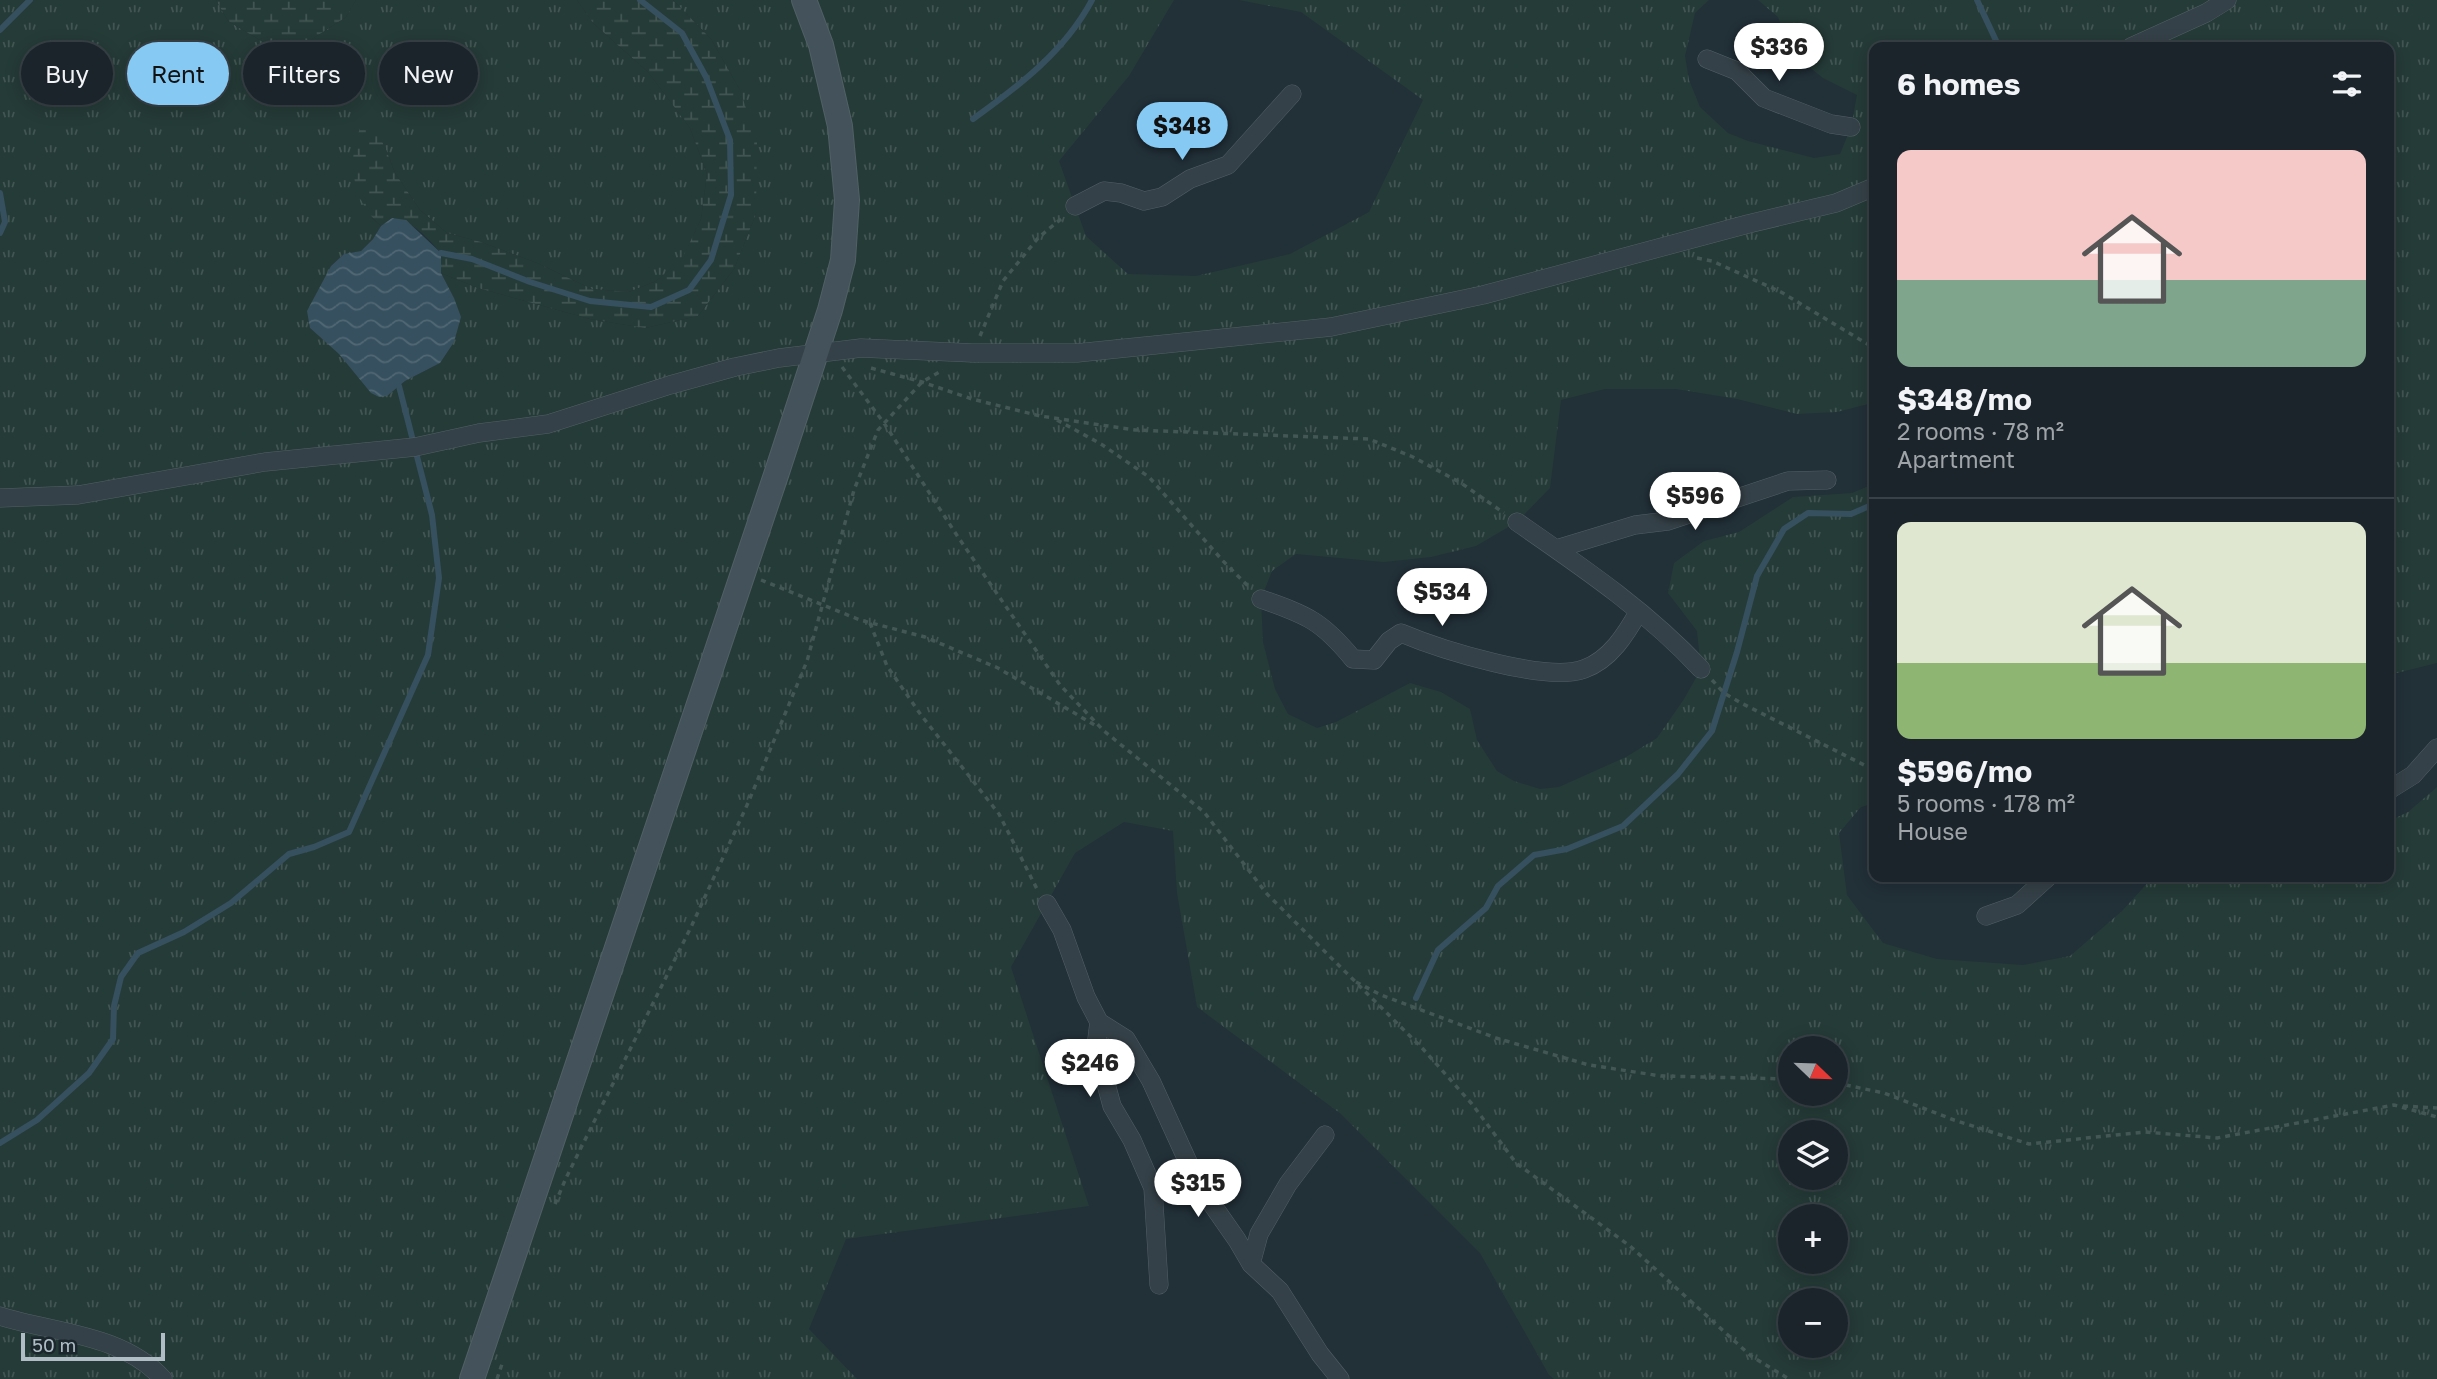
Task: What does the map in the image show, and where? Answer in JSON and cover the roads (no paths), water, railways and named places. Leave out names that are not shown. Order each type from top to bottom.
[{"type":"main road","points":[[472,1379],[742,573],[822,353],[843,260],[847,200],[840,126],[821,45],[804,0]]},
{"type":"street","points":[[2142,42],[2206,13],[2227,0]]},
{"type":"street","points":[[1707,60],[1737,71],[1764,98],[1830,124],[1851,127]]},
{"type":"street","points":[[1075,206],[1104,191],[1121,193],[1144,201],[1162,197],[1191,179],[1228,165],[1292,94]]},
{"type":"street","points":[[0,498],[78,495],[265,463],[415,447],[479,433],[548,424],[735,367],[779,358],[861,348],[973,353],[1077,353],[1331,327],[1483,295],[1836,203],[1869,189]]},
{"type":"street","points":[[1556,549],[1635,525],[1668,521],[1788,481],[1827,480]]},
{"type":"street","points":[[1517,522],[1639,611],[1701,669]]},
{"type":"street","points":[[1261,599],[1305,615],[1333,635],[1353,659],[1374,660],[1389,641],[1401,633],[1489,662],[1565,674],[1586,669],[1601,660],[1624,636],[1639,611]]},
{"type":"street","points":[[2394,787],[2413,775],[2437,748]]},
{"type":"street","points":[[1986,916],[2017,905],[2042,882]]},
{"type":"street","points":[[1046,904],[1062,930],[1086,998],[1099,1021],[1126,1039],[1151,1081],[1198,1184],[1251,1264],[1280,1291],[1320,1354],[1340,1379]]},
{"type":"street","points":[[1099,1021],[1096,1047],[1108,1094],[1112,1106],[1132,1139],[1153,1188],[1159,1285]]},
{"type":"street","points":[[1251,1264],[1259,1234],[1288,1184],[1325,1135]]},
{"type":"street","points":[[0,1316],[109,1344],[133,1353],[163,1379]]},
{"type":"water","points":[[392,218],[406,220],[441,253],[441,273],[461,317],[454,342],[440,363],[405,381],[387,396],[379,397],[371,393],[339,354],[310,328],[307,311],[331,266],[344,254],[361,251],[381,226]]},
{"type":"waterway","points":[[0,30],[30,0]]},
{"type":"waterway","points":[[441,253],[472,259],[530,282],[590,301],[651,307],[689,290],[711,260],[731,195],[730,140],[706,77],[682,33],[640,0]]},
{"type":"waterway","points":[[973,119],[1040,66],[1068,35],[1092,0]]},
{"type":"waterway","points":[[1977,0],[1997,42]]},
{"type":"waterway","points":[[0,193],[5,222],[0,233]]},
{"type":"waterway","points":[[0,1143],[37,1120],[89,1073],[113,1039],[114,1006],[121,977],[138,953],[184,932],[231,903],[289,854],[349,832],[428,655],[439,578],[432,515],[399,386]]},
{"type":"waterway","points":[[1416,998],[1438,950],[1486,908],[1498,886],[1534,855],[1567,849],[1623,826],[1678,774],[1712,731],[1757,576],[1784,529],[1808,513],[1851,514],[1869,506]]}]
